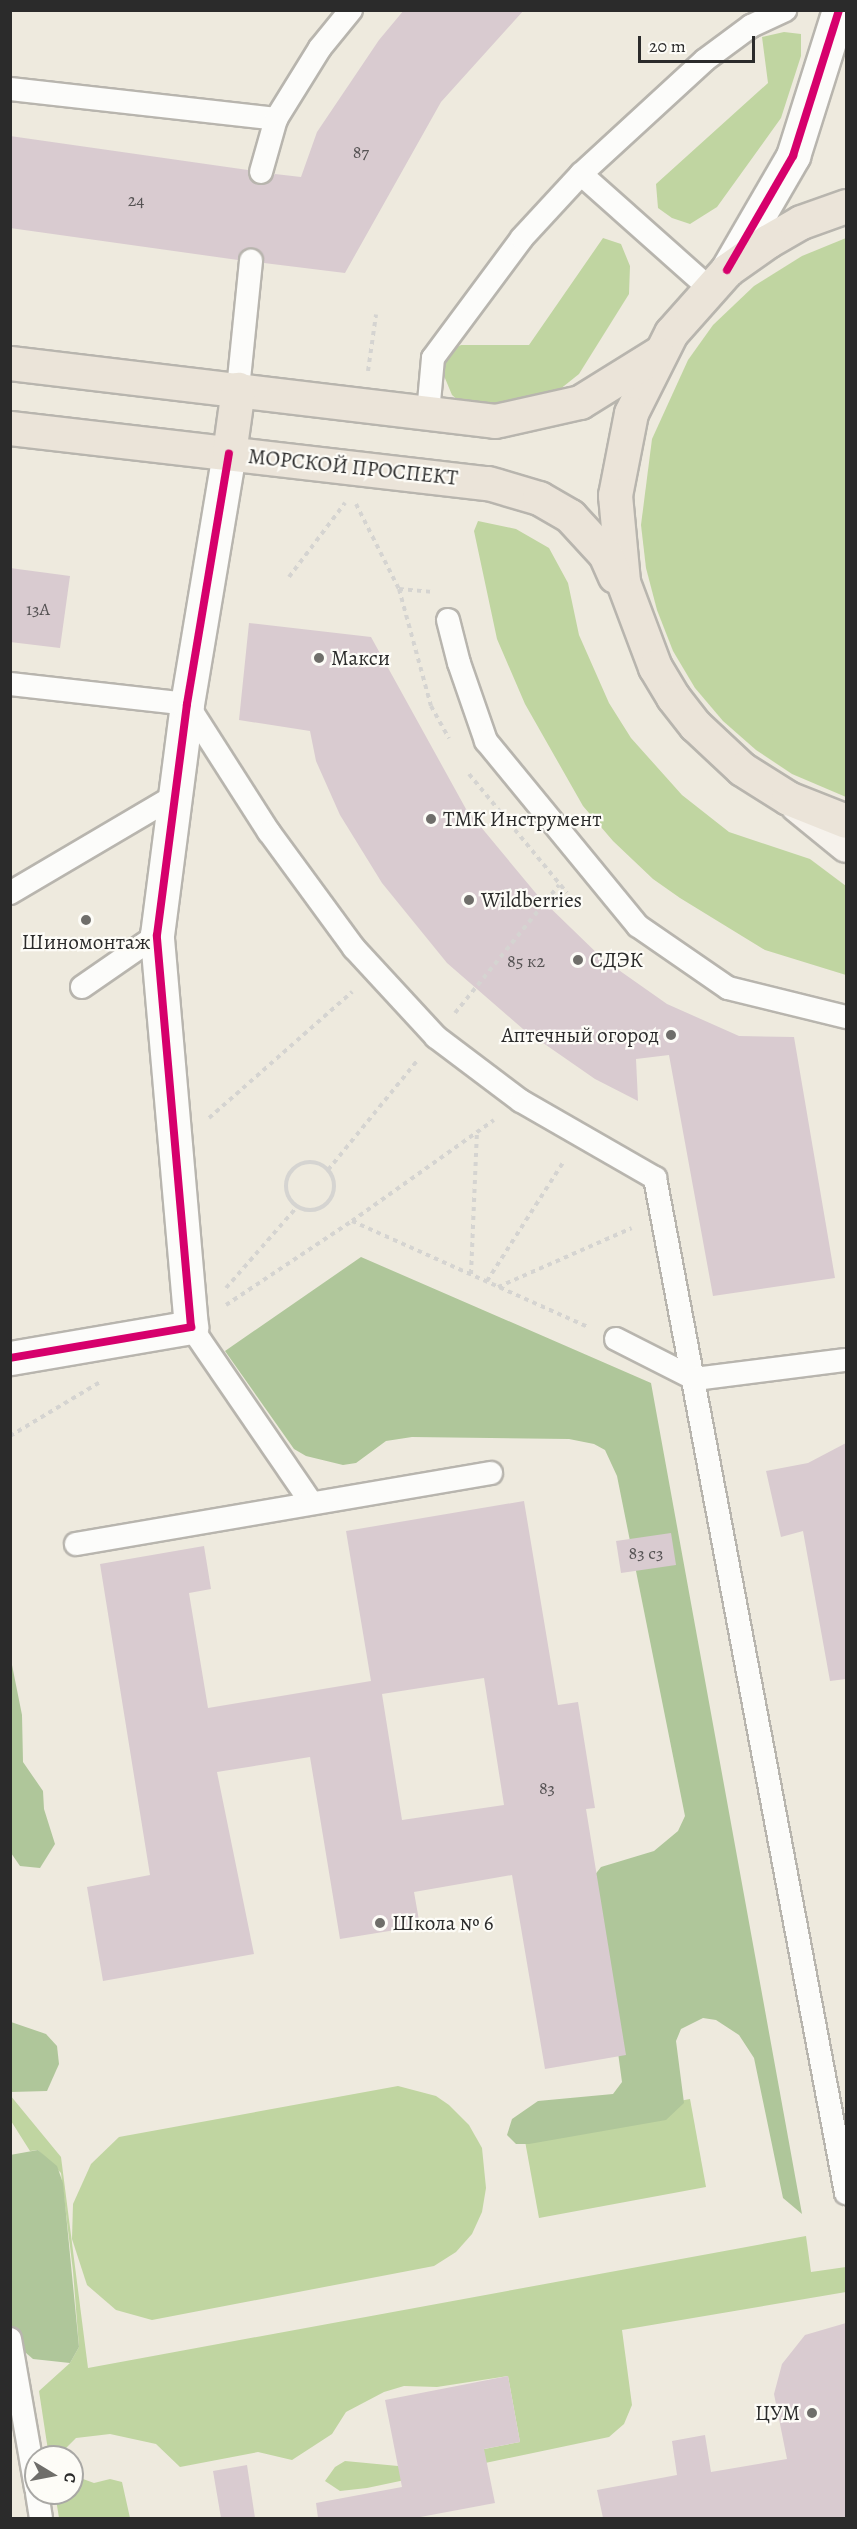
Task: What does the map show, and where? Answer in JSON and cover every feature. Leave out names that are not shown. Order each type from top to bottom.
[{"type":"main road","points":[[846,206],[784,231],[718,279],[657,354],[631,412],[615,495],[617,551],[633,616],[655,667],[695,725],[742,769],[788,798],[846,845]]},
{"type":"main road","points":[[10,363],[495,421],[513,420],[580,402],[657,354]]},
{"type":"main road","points":[[229,453],[238,390]]},
{"type":"main road","name":"МОРСКОЙ ПРОСПЕКТ","points":[[10,428],[488,483],[540,498],[587,531],[605,554],[633,616]]},
{"type":"main road","points":[[788,798],[846,821]]},
{"type":"street","points":[[718,279],[793,156],[839,10]]},
{"type":"street","points":[[10,1358],[191,1327],[157,935],[187,704],[229,453]]},
{"type":"lane","points":[[261,172],[276,119],[320,48],[351,10]]},
{"type":"lane","points":[[428,412],[433,358],[522,238],[581,174],[705,60],[751,26],[786,10]]},
{"type":"lane","points":[[10,89],[276,119]]},
{"type":"lane","points":[[581,174],[718,279]]},
{"type":"lane","points":[[238,390],[251,261]]},
{"type":"lane","points":[[448,620],[459,663],[486,741],[638,926],[728,988],[846,1017]]},
{"type":"lane","points":[[10,684],[187,704],[269,832],[375,971],[436,1037],[521,1101],[655,1178],[695,1379],[846,2193]]},
{"type":"lane","points":[[10,893],[175,796]]},
{"type":"lane","points":[[82,987],[157,935]]},
{"type":"lane","points":[[191,1327],[311,1502]]},
{"type":"lane","points":[[616,1340],[695,1379],[846,1360]]},
{"type":"lane","points":[[76,1544],[491,1473]]},
{"type":"lane","points":[[10,2340],[28,2445]]},
{"type":"path","points":[[367,374],[376,315]]},
{"type":"path","points":[[289,577],[351,496],[399,589],[439,593]]},
{"type":"path","points":[[175,1148],[375,971]]},
{"type":"path","points":[[191,1327],[352,1221],[521,1101]]},
{"type":"path","points":[[471,1274],[477,1132]]},
{"type":"path","points":[[487,1281],[581,1135]]},
{"type":"path","points":[[305,1163],[321,1165],[332,1177],[330,1199],[320,1209],[297,1207],[288,1195],[291,1171],[305,1163]]},
{"type":"path","points":[[191,1327],[297,1207]]},
{"type":"path","points":[[498,1287],[663,1215]]},
{"type":"path","points":[[352,1221],[616,1340]]},
{"type":"green space","points":[[784,32],[801,34],[801,56],[781,118],[717,207],[690,224],[672,218],[658,208],[656,184],[768,83],[762,37]]},
{"type":"green space","points":[[603,238],[621,244],[630,266],[629,294],[579,374],[549,398],[511,407],[459,401],[452,395],[442,371],[450,351],[461,345],[529,345]]},
{"type":"green space","points":[[846,238],[846,797],[792,774],[756,750],[723,721],[695,688],[673,651],[657,610],[646,568],[641,525],[652,439],[688,360],[713,325],[754,286],[802,256]]},
{"type":"green space","points":[[478,521],[516,529],[549,548],[568,583],[579,635],[609,703],[631,738],[682,795],[729,832],[810,859],[846,886],[846,975],[765,950],[680,898],[653,879],[613,841],[583,806],[525,704],[497,639],[474,531]]},
{"type":"green space","points":[[361,1257],[651,1383],[802,2214],[783,2198],[754,2058],[739,2035],[716,2020],[703,2018],[681,2029],[676,2041],[684,2103],[666,2120],[529,2144],[516,2144],[507,2135],[512,2119],[538,2101],[613,2094],[622,2082],[594,1876],[601,1867],[654,1851],[678,1831],[685,1816],[617,1476],[605,1450],[594,1444],[569,1439],[412,1437],[386,1441],[356,1463],[343,1465],[306,1456],[294,1449],[225,1351]]},
{"type":"green space","points":[[11,1660],[22,1715],[23,1762],[43,1791],[44,1809],[55,1844],[40,1868],[20,1866],[11,1853]]},
{"type":"green space","points":[[11,2022],[46,2034],[57,2046],[59,2064],[47,2091],[11,2092]]},
{"type":"green space","points":[[398,2086],[436,2096],[449,2105],[469,2125],[482,2148],[486,2188],[482,2212],[472,2234],[456,2252],[434,2266],[152,2320],[116,2310],[87,2285],[72,2239],[73,2204],[91,2164],[119,2137]]},
{"type":"green space","points":[[10,2095],[61,2157],[88,2368],[806,2236],[811,2272],[846,2267],[846,2292],[622,2330],[632,2405],[624,2424],[609,2437],[367,2488],[340,2491],[325,2481],[335,2467],[345,2461],[398,2466],[520,2442],[508,2376],[437,2387],[404,2386],[384,2392],[346,2412],[332,2434],[292,2460],[258,2452],[180,2467],[156,2444],[110,2434],[76,2438],[69,2445],[47,2445],[39,2391],[70,2363],[79,2347],[73,2271],[61,2173],[38,2150],[30,2151],[11,2121]]},
{"type":"green space","points":[[690,2099],[706,2187],[539,2218],[523,2130]]},
{"type":"green space","points":[[38,2150],[57,2166],[63,2183],[79,2347],[70,2363],[33,2359],[11,2340],[10,2155]]},
{"type":"green space","points":[[84,2479],[94,2483],[110,2479],[122,2482],[130,2518],[59,2518],[57,2505],[84,2505]]},
{"type":"building","points":[[404,10],[524,10],[441,102],[345,273],[264,263],[263,255],[253,248],[245,249],[238,260],[10,228],[10,136],[248,170],[251,181],[258,185],[270,182],[275,174],[301,177],[317,132],[379,40]]},
{"type":"building","points":[[10,568],[70,576],[60,648],[10,642]]},
{"type":"building","points":[[249,623],[371,637],[466,809],[539,897],[603,959],[667,1004],[739,1036],[794,1037],[835,1278],[713,1296],[669,1055],[636,1059],[638,1101],[595,1079],[523,1029],[447,963],[382,883],[340,815],[316,761],[310,731],[239,720]]},
{"type":"building","points":[[846,1443],[846,1679],[830,1681],[803,1531],[781,1537],[766,1471],[808,1463]]},
{"type":"building","points":[[524,1501],[558,1705],[578,1702],[595,1808],[586,1809],[626,2055],[545,2069],[512,1875],[414,1892],[420,1926],[340,1939],[310,1757],[217,1772],[254,1954],[103,1981],[87,1887],[150,1875],[100,1564],[204,1546],[211,1589],[189,1593],[208,1708],[371,1681],[346,1531]],"holes":[[[484,1678],[504,1805],[402,1820],[382,1694]]]},
{"type":"building","points":[[671,1533],[676,1565],[621,1573],[616,1541]]},
{"type":"building","name":"ЦУМ","points":[[846,2323],[846,2518],[603,2518],[597,2490],[677,2475],[672,2441],[705,2435],[711,2472],[787,2459],[774,2394],[782,2364],[805,2335]]},
{"type":"building","points":[[508,2376],[520,2442],[484,2449],[495,2503],[415,2518],[318,2518],[316,2503],[402,2487],[385,2400]]},
{"type":"building","points":[[247,2465],[255,2518],[221,2518],[213,2471]]},
{"type":"cycle path","points":[[727,270],[793,156],[839,10]]},
{"type":"cycle path","points":[[10,1358],[191,1327],[157,935],[187,704],[229,453]]},
{"type":"place","name":"Макси","points":[[319,658]]},
{"type":"place","name":"ТМК Инструмент","points":[[431,819]]},
{"type":"place","name":"Wildberries","points":[[469,900]]},
{"type":"place","name":"Шиномонтаж","points":[[86,920]]},
{"type":"place","name":"СДЭК","points":[[578,960]]},
{"type":"place","name":"Аптечный огород","points":[[671,1035]]},
{"type":"place","name":"Школа № 6","points":[[380,1923]]},
{"type":"place","name":"ЦУМ","points":[[812,2413]]}]
